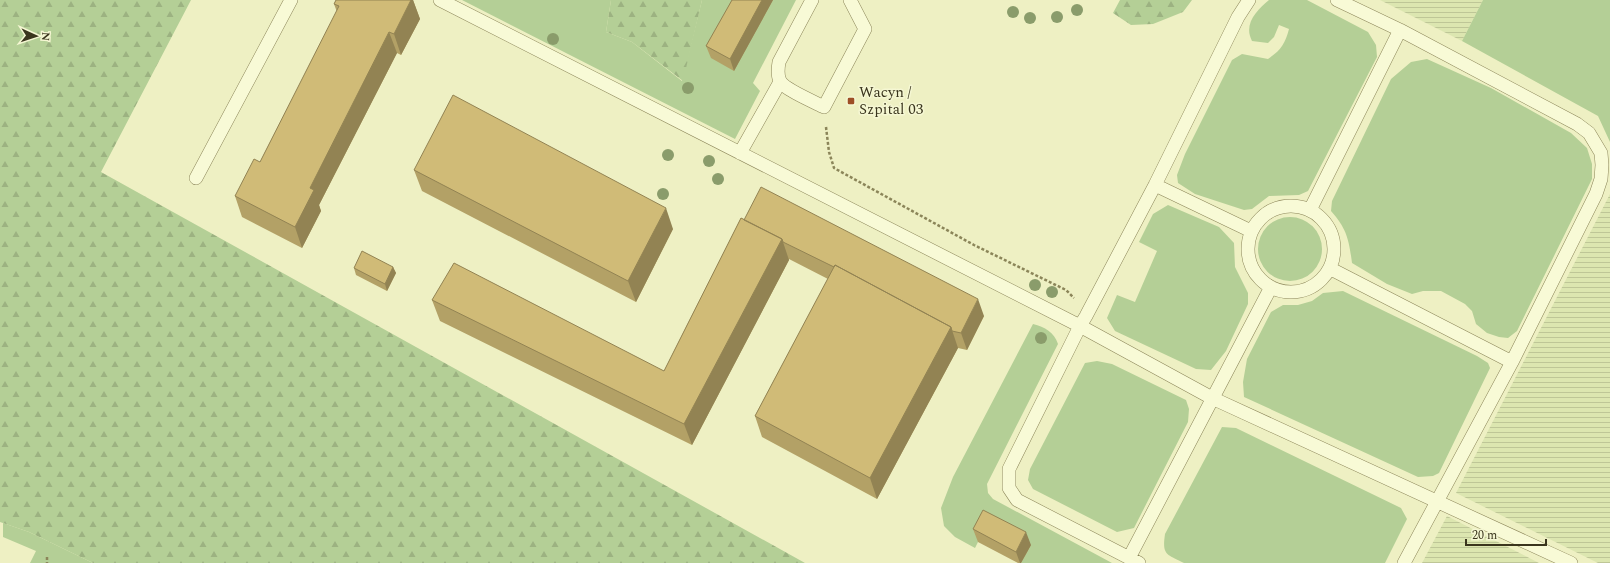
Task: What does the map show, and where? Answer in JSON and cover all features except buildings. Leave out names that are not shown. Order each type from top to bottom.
[{"type":"lane","points":[[196,178],[291,0]]},
{"type":"lane","points":[[440,0],[740,153],[1083,321],[1212,398],[1571,563]]},
{"type":"lane","points":[[740,153],[780,82],[778,72],[779,62],[812,0]]},
{"type":"lane","points":[[780,82],[788,88],[824,107],[864,29],[850,0]]},
{"type":"lane","points":[[1249,0],[1238,16],[1155,185],[1083,321],[1009,469],[1009,488],[1017,500],[1134,560],[1212,398],[1271,288]]},
{"type":"lane","points":[[1337,0],[1400,30],[1578,124],[1590,133],[1601,153],[1601,179],[1596,194],[1512,362],[1404,563]]},
{"type":"lane","points":[[1310,210],[1400,30]]},
{"type":"lane","points":[[1155,185],[1251,231]]},
{"type":"lane","points":[[1287,206],[1310,210],[1323,220],[1332,234],[1334,251],[1331,269],[1323,279],[1311,288],[1297,292],[1283,292],[1271,288],[1260,280],[1253,270],[1249,258],[1248,246],[1251,231],[1265,215],[1275,209],[1287,206]]},
{"type":"lane","points":[[1331,269],[1512,362]]},
{"type":"path","points":[[824,107],[830,152],[834,168],[974,245],[1066,290],[1076,300],[1083,321]]},
{"type":"path","points":[[46,556],[47,563]]},
{"type":"green space","points":[[0,0],[191,0],[101,172],[805,563],[93,563],[29,532],[0,522]]},
{"type":"green space","points":[[462,0],[611,0],[606,32],[632,42],[682,81],[702,0],[796,0],[753,83],[760,91],[735,139]]},
{"type":"green space","points":[[611,0],[702,0],[683,81],[632,42],[606,32]]},
{"type":"green space","points":[[1120,0],[1192,0],[1183,12],[1153,24],[1131,25],[1113,13]]},
{"type":"green space","points":[[1269,0],[1307,0],[1368,32],[1376,45],[1377,57],[1308,191],[1299,195],[1269,196],[1252,209],[1244,210],[1195,194],[1178,183],[1177,175],[1185,154],[1232,60],[1242,54],[1268,59],[1279,50],[1284,43],[1289,29],[1279,25],[1274,37],[1268,43],[1252,41],[1249,29],[1250,23],[1260,8]]},
{"type":"green space","points":[[1380,0],[1483,0],[1462,41]]},
{"type":"green space","points":[[1483,0],[1610,0],[1610,142],[1598,116],[1462,41]]},
{"type":"green space","points":[[1427,59],[1491,88],[1571,133],[1587,148],[1592,164],[1592,179],[1517,331],[1508,338],[1487,333],[1476,324],[1472,311],[1465,304],[1441,291],[1423,291],[1412,294],[1387,284],[1352,263],[1350,248],[1344,229],[1331,211],[1332,201],[1391,79],[1411,62]]},
{"type":"green space","points":[[1610,194],[1610,563],[1598,563],[1456,493]]},
{"type":"green space","points":[[1168,205],[1219,227],[1234,243],[1235,267],[1248,293],[1248,304],[1226,351],[1211,370],[1196,369],[1115,331],[1107,318],[1117,295],[1135,302],[1157,251],[1139,242],[1153,214]]},
{"type":"green space","points":[[1290,217],[1308,223],[1316,231],[1322,249],[1316,267],[1308,275],[1290,281],[1272,275],[1264,267],[1258,249],[1264,231],[1272,223]]},
{"type":"green space","points":[[1343,291],[1477,356],[1488,363],[1490,368],[1439,473],[1433,476],[1418,477],[1244,397],[1243,382],[1247,359],[1271,312],[1283,305],[1298,305],[1312,301],[1323,293]]},
{"type":"green space","points":[[1033,324],[1051,333],[1058,344],[987,484],[988,493],[993,499],[1112,563],[1021,563],[1030,545],[978,542],[975,548],[955,537],[944,526],[941,508],[953,477]]},
{"type":"green space","points":[[1097,361],[1112,364],[1186,400],[1189,409],[1188,422],[1134,528],[1117,532],[1033,489],[1028,480],[1030,469],[1085,363]]},
{"type":"green space","points":[[1222,427],[1236,428],[1401,508],[1407,519],[1385,563],[1184,563],[1169,555],[1164,546],[1165,534]]},
{"type":"green space","points":[[1447,516],[1539,563],[1422,563]]},
{"type":"green space","points":[[3,523],[29,532],[93,563],[30,563],[36,551],[3,537]]},
{"type":"place","name":"Wacyn / Szpital 03","points":[[851,101]]}]
